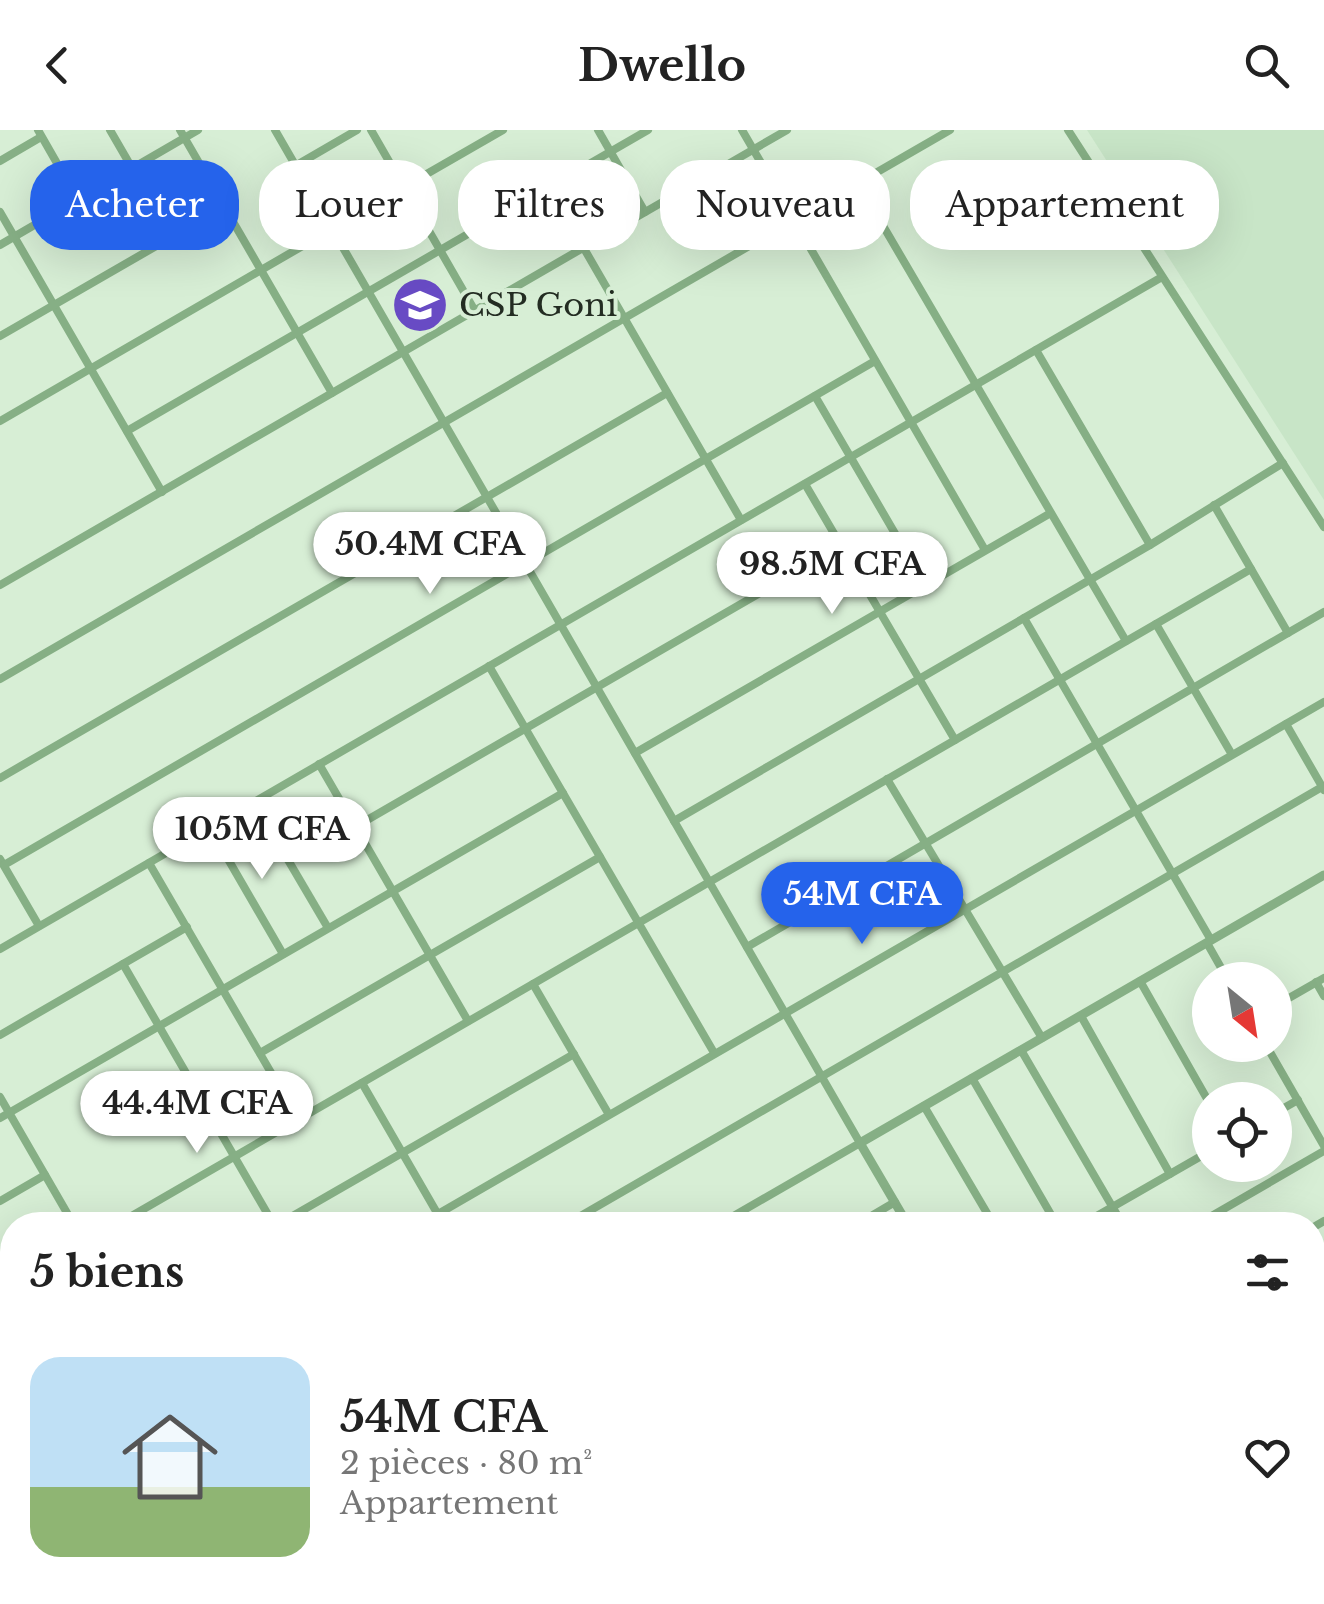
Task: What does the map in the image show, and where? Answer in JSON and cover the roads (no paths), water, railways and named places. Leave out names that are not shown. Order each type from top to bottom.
[{"type":"street","points":[[110,130],[127,160]]},
{"type":"street","points":[[144,160],[182,134],[198,130]]},
{"type":"street","points":[[274,130],[292,160]]},
{"type":"street","points":[[305,160],[357,130]]},
{"type":"street","points":[[371,130],[388,160]]},
{"type":"street","points":[[438,167],[503,130]]},
{"type":"street","points":[[598,130],[645,212]]},
{"type":"street","points":[[596,160],[648,130]]},
{"type":"street","points":[[742,130],[760,160]]},
{"type":"street","points":[[640,215],[788,130]]},
{"type":"street","points":[[890,165],[950,130]]},
{"type":"street","points":[[1068,130],[1324,527]]},
{"type":"street","points":[[0,161],[40,133],[55,160]]},
{"type":"street","points":[[182,134],[197,160]]},
{"type":"street","points":[[0,212],[162,492]]},
{"type":"street","points":[[0,244],[30,227]]},
{"type":"street","points":[[239,233],[332,394]]},
{"type":"street","points":[[890,239],[1126,641]]},
{"type":"street","points":[[127,431],[458,240]]},
{"type":"street","points":[[438,246],[475,310]]},
{"type":"street","points":[[0,336],[149,250]]},
{"type":"street","points":[[0,420],[295,250]]},
{"type":"street","points":[[344,250],[901,1212]]},
{"type":"street","points":[[0,585],[580,250]]},
{"type":"street","points":[[585,250],[741,520]]},
{"type":"street","points":[[0,679],[742,250]]},
{"type":"street","points":[[811,250],[985,550]]},
{"type":"street","points":[[0,949],[1162,277]]},
{"type":"street","points":[[1036,350],[1150,546]]},
{"type":"street","points":[[39,926],[2,862],[876,361]]},
{"type":"street","points":[[0,778],[667,392]]},
{"type":"street","points":[[815,396],[924,586]]},
{"type":"street","points":[[674,820],[1150,546],[1283,462]]},
{"type":"street","points":[[805,484],[955,740]]},
{"type":"street","points":[[1214,505],[1288,633]]},
{"type":"street","points":[[635,753],[1049,514]]},
{"type":"street","points":[[355,826],[841,546]]},
{"type":"street","points":[[138,1212],[1251,568]]},
{"type":"street","points":[[747,947],[1324,612]]},
{"type":"street","points":[[1024,618],[1219,962]]},
{"type":"street","points":[[1156,624],[1231,754]]},
{"type":"street","points":[[489,666],[713,1051]]},
{"type":"street","points":[[441,1212],[713,1051],[1324,702]]},
{"type":"street","points":[[588,1212],[1323,789],[1286,724]]},
{"type":"street","points":[[319,764],[468,1022]]},
{"type":"street","points":[[887,779],[1042,1038]]},
{"type":"street","points":[[4,1115],[562,793]]},
{"type":"street","points":[[254,802],[328,928]]},
{"type":"street","points":[[210,828],[283,954]]},
{"type":"street","points":[[260,1054],[600,857]]},
{"type":"street","points":[[150,862],[298,1120]]},
{"type":"street","points":[[741,1212],[1324,875]]},
{"type":"street","points":[[0,1035],[187,927]]},
{"type":"street","points":[[123,964],[267,1212]]},
{"type":"street","points":[[1292,996],[1320,980],[1324,996]]},
{"type":"street","points":[[1140,981],[1197,1082]]},
{"type":"street","points":[[533,984],[608,1113]]},
{"type":"street","points":[[1080,1016],[1170,1174]]},
{"type":"street","points":[[1021,1050],[1115,1212]]},
{"type":"street","points":[[298,1212],[574,1054]]},
{"type":"street","points":[[1218,1212],[1324,1148],[1276,1062]]},
{"type":"street","points":[[972,1078],[1049,1212]]},
{"type":"street","points":[[362,1082],[437,1212]]},
{"type":"street","points":[[0,1097],[4,1115],[67,1212]]},
{"type":"street","points":[[1292,1104],[1298,1100]]},
{"type":"street","points":[[924,1106],[986,1212]]},
{"type":"street","points":[[1103,1212],[1192,1161]]},
{"type":"street","points":[[0,1200],[45,1174]]},
{"type":"street","points":[[878,1212],[895,1202]]},
{"type":"place","name":"CSP Goni","points":[[420,305]]}]
